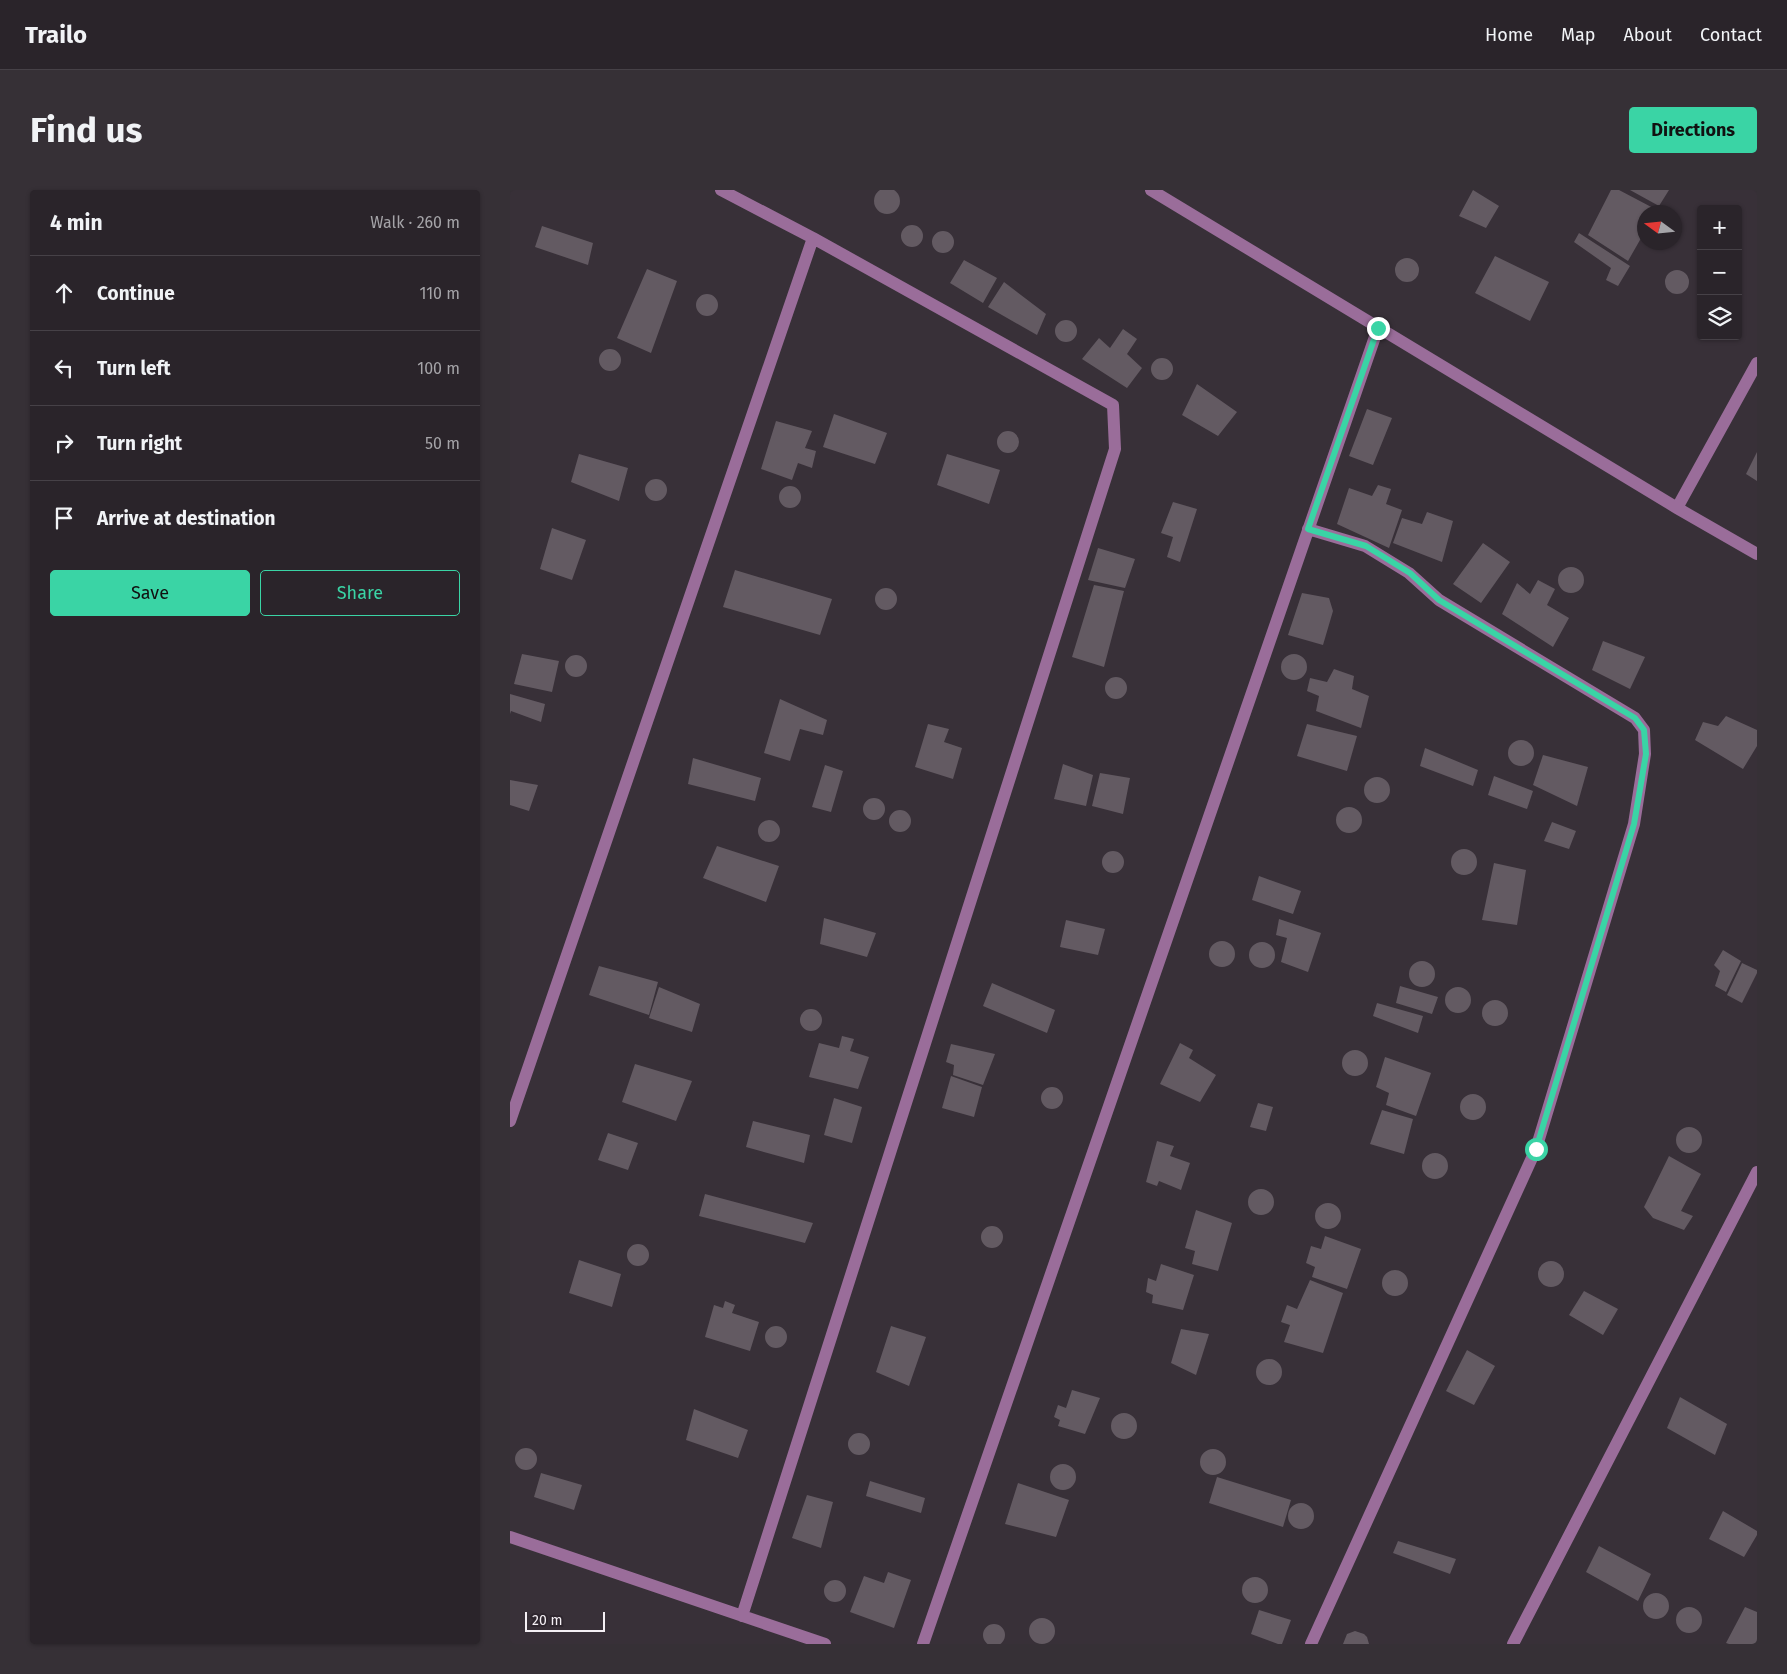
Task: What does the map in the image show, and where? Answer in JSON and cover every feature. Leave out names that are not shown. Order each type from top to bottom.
[{"type":"street","points":[[721,190],[813,238],[1112,405],[1114,450],[742,1616]]},
{"type":"street","points":[[1151,190],[1677,508],[1757,554]]},
{"type":"street","points":[[510,1121],[813,238]]},
{"type":"street","points":[[923,1644],[1378,328]]},
{"type":"street","points":[[1677,508],[1757,363]]},
{"type":"street","points":[[1308,529],[1366,546],[1410,573],[1439,600],[1635,718],[1644,730],[1646,754],[1634,824],[1536,1149],[1311,1644]]},
{"type":"street","points":[[1513,1644],[1757,1172]]},
{"type":"street","points":[[510,1537],[825,1644]]},
{"type":"building","points":[[887,188],[896,192],[900,201],[896,210],[887,214],[878,210],[874,201],[878,192]]},
{"type":"building","points":[[1473,190],[1499,206],[1486,228],[1459,216]]},
{"type":"building","points":[[1611,190],[1619,190],[1648,205],[1637,205],[1637,245],[1628,261],[1588,235]]},
{"type":"building","points":[[1630,190],[1669,190],[1660,205]]},
{"type":"building","points":[[912,225],[920,228],[923,236],[920,244],[912,247],[904,244],[901,236],[904,228]]},
{"type":"building","points":[[542,226],[593,243],[588,265],[535,247]]},
{"type":"building","points":[[943,231],[951,234],[954,242],[951,250],[943,253],[935,250],[932,242],[935,234]]},
{"type":"building","points":[[1579,233],[1630,266],[1618,286],[1606,280],[1611,268],[1574,242]]},
{"type":"building","points":[[1495,256],[1549,282],[1530,321],[1475,293]]},
{"type":"building","points":[[1407,258],[1415,262],[1419,270],[1415,278],[1407,282],[1399,278],[1395,270],[1399,262]]},
{"type":"building","points":[[964,260],[997,278],[983,303],[950,283]]},
{"type":"building","points":[[647,269],[677,281],[651,353],[617,338]]},
{"type":"building","points":[[1677,270],[1685,274],[1689,282],[1685,290],[1677,294],[1669,290],[1665,282],[1669,274]]},
{"type":"building","points":[[1004,282],[1046,314],[1037,335],[988,307]]},
{"type":"building","points":[[707,294],[715,297],[718,305],[715,313],[707,316],[699,313],[696,305],[699,297]]},
{"type":"building","points":[[1066,320],[1074,323],[1077,331],[1074,339],[1066,342],[1058,339],[1055,331],[1058,323]]},
{"type":"building","points":[[1123,329],[1137,339],[1127,354],[1142,368],[1127,388],[1082,359],[1099,338],[1110,348]]},
{"type":"building","points":[[610,349],[618,352],[621,360],[618,368],[610,371],[602,368],[599,360],[602,352]]},
{"type":"building","points":[[1162,358],[1170,361],[1173,369],[1170,377],[1162,380],[1154,377],[1151,369],[1154,361]]},
{"type":"building","points":[[1197,384],[1237,412],[1218,436],[1182,415]]},
{"type":"building","points":[[1367,409],[1392,418],[1373,465],[1349,456]]},
{"type":"building","points":[[834,414],[887,433],[875,464],[823,447]]},
{"type":"building","points":[[776,421],[812,431],[805,448],[816,451],[812,468],[798,463],[792,480],[761,469]]},
{"type":"building","points":[[1008,431],[1016,434],[1019,442],[1016,450],[1008,453],[1000,450],[997,442],[1000,434]]},
{"type":"building","points":[[1757,452],[1757,481],[1746,474]]},
{"type":"building","points":[[579,454],[628,468],[619,501],[571,482]]},
{"type":"building","points":[[947,454],[1000,470],[989,504],[937,485]]},
{"type":"building","points":[[656,479],[664,482],[667,490],[664,498],[656,501],[648,498],[645,490],[648,482]]},
{"type":"building","points":[[1378,485],[1391,489],[1386,504],[1402,510],[1389,548],[1337,524],[1349,488],[1372,496]]},
{"type":"building","points":[[790,486],[798,489],[801,497],[798,505],[790,508],[782,505],[779,497],[782,489]]},
{"type":"building","points":[[1173,502],[1197,509],[1180,562],[1167,557],[1173,537],[1161,533]]},
{"type":"building","points":[[1427,512],[1453,521],[1442,562],[1393,543],[1402,518],[1422,524]]},
{"type":"building","points":[[552,528],[586,540],[572,580],[540,569]]},
{"type":"building","points":[[1483,543],[1510,562],[1481,603],[1453,584]]},
{"type":"building","points":[[1098,548],[1135,559],[1125,588],[1088,580]]},
{"type":"building","points":[[1571,567],[1580,571],[1584,580],[1580,589],[1571,593],[1562,589],[1558,580],[1562,571]]},
{"type":"building","points":[[735,570],[832,599],[820,635],[723,607]]},
{"type":"building","points":[[1538,580],[1555,589],[1547,605],[1569,618],[1553,647],[1502,614],[1517,583],[1530,594]]},
{"type":"building","points":[[1094,585],[1124,591],[1104,667],[1072,657]]},
{"type":"building","points":[[886,588],[894,591],[897,599],[894,607],[886,610],[878,607],[875,599],[878,591]]},
{"type":"building","points":[[1302,593],[1329,598],[1333,611],[1323,645],[1288,635]]},
{"type":"building","points":[[1603,641],[1645,657],[1630,689],[1592,670]]},
{"type":"building","points":[[522,654],[559,661],[552,692],[514,684]]},
{"type":"building","points":[[1294,654],[1303,658],[1307,667],[1303,676],[1294,680],[1285,676],[1281,667],[1285,658]]},
{"type":"building","points":[[576,655],[584,658],[587,666],[584,674],[576,677],[568,674],[565,666],[568,658]]},
{"type":"building","points":[[1334,669],[1354,676],[1352,689],[1369,696],[1361,728],[1316,711],[1319,696],[1307,691],[1310,678],[1327,682]]},
{"type":"building","points":[[1116,677],[1124,680],[1127,688],[1124,696],[1116,699],[1108,696],[1105,688],[1108,680]]},
{"type":"building","points":[[510,694],[545,704],[541,722],[511,711],[510,714]]},
{"type":"building","points":[[780,699],[827,720],[823,735],[800,729],[790,761],[764,753]]},
{"type":"building","points":[[1726,716],[1757,730],[1757,746],[1743,769],[1695,740],[1703,722],[1718,726]]},
{"type":"building","points":[[928,724],[949,729],[944,742],[962,748],[953,779],[915,767]]},
{"type":"building","points":[[1307,724],[1357,736],[1347,771],[1297,756]]},
{"type":"building","points":[[1521,740],[1530,744],[1534,753],[1530,762],[1521,766],[1512,762],[1508,753],[1512,744]]},
{"type":"building","points":[[1425,748],[1478,770],[1473,786],[1420,766]]},
{"type":"building","points":[[1543,755],[1588,767],[1577,806],[1533,785]]},
{"type":"building","points":[[693,758],[761,778],[755,801],[688,784]]},
{"type":"building","points":[[1063,764],[1093,775],[1086,806],[1054,799]]},
{"type":"building","points":[[825,765],[843,771],[831,812],[812,807]]},
{"type":"building","points":[[1100,773],[1130,778],[1123,814],[1092,806]]},
{"type":"building","points":[[1494,776],[1533,791],[1527,809],[1488,795]]},
{"type":"building","points":[[1377,777],[1386,781],[1390,790],[1386,799],[1377,803],[1368,799],[1364,790],[1368,781]]},
{"type":"building","points":[[510,780],[538,785],[529,811],[510,805]]},
{"type":"building","points":[[874,798],[882,801],[885,809],[882,817],[874,820],[866,817],[863,809],[866,801]]},
{"type":"building","points":[[1349,807],[1358,811],[1362,820],[1358,829],[1349,833],[1340,829],[1336,820],[1340,811]]},
{"type":"building","points":[[900,810],[908,813],[911,821],[908,829],[900,832],[892,829],[889,821],[892,813]]},
{"type":"building","points":[[769,820],[777,823],[780,831],[777,839],[769,842],[761,839],[758,831],[761,823]]},
{"type":"building","points":[[1552,822],[1576,831],[1569,849],[1544,841]]},
{"type":"building","points":[[717,846],[779,866],[766,902],[703,878]]},
{"type":"building","points":[[1464,849],[1473,853],[1477,862],[1473,871],[1464,875],[1455,871],[1451,862],[1455,853]]},
{"type":"building","points":[[1113,851],[1121,854],[1124,862],[1121,870],[1113,873],[1105,870],[1102,862],[1105,854]]},
{"type":"building","points":[[1494,863],[1526,870],[1517,925],[1482,920]]},
{"type":"building","points":[[1259,876],[1301,891],[1293,914],[1252,900]]},
{"type":"building","points":[[824,918],[876,933],[867,957],[820,944]]},
{"type":"building","points":[[1279,919],[1321,933],[1308,972],[1281,962],[1287,938],[1276,935]]},
{"type":"building","points":[[1066,920],[1105,929],[1098,955],[1060,947]]},
{"type":"building","points":[[1222,941],[1231,945],[1235,954],[1231,963],[1222,967],[1213,963],[1209,954],[1213,945]]},
{"type":"building","points":[[1262,942],[1271,946],[1275,955],[1271,964],[1262,968],[1253,964],[1249,955],[1253,946]]},
{"type":"building","points":[[1723,950],[1741,961],[1726,992],[1715,986],[1720,971],[1714,965]]},
{"type":"building","points":[[1422,961],[1431,965],[1435,974],[1431,983],[1422,987],[1413,983],[1409,974],[1413,965]]},
{"type":"building","points":[[1742,963],[1757,970],[1757,973],[1742,1003],[1727,995]]},
{"type":"building","points":[[599,966],[658,982],[649,1015],[589,995]]},
{"type":"building","points":[[992,983],[1055,1010],[1047,1033],[983,1006]]},
{"type":"building","points":[[1400,986],[1438,997],[1432,1014],[1396,1003]]},
{"type":"building","points":[[659,987],[700,1004],[692,1032],[649,1018]]},
{"type":"building","points":[[1458,987],[1467,991],[1471,1000],[1467,1009],[1458,1013],[1449,1009],[1445,1000],[1449,991]]},
{"type":"building","points":[[1495,1000],[1504,1004],[1508,1013],[1504,1022],[1495,1026],[1486,1022],[1482,1013],[1486,1004]]},
{"type":"building","points":[[1377,1003],[1423,1016],[1418,1033],[1373,1016]]},
{"type":"building","points":[[811,1009],[819,1012],[822,1020],[819,1028],[811,1031],[803,1028],[800,1020],[803,1012]]},
{"type":"building","points":[[842,1036],[854,1039],[850,1051],[869,1057],[858,1089],[809,1077],[819,1043],[839,1048]]},
{"type":"building","points":[[1180,1043],[1193,1050],[1189,1058],[1216,1075],[1200,1102],[1160,1084]]},
{"type":"building","points":[[951,1044],[995,1054],[983,1085],[953,1075],[954,1065],[946,1062]]},
{"type":"building","points":[[1355,1050],[1364,1054],[1368,1063],[1364,1072],[1355,1076],[1346,1072],[1342,1063],[1346,1054]]},
{"type":"building","points":[[1385,1057],[1431,1073],[1416,1116],[1386,1105],[1389,1093],[1376,1087]]},
{"type":"building","points":[[635,1064],[692,1081],[676,1121],[622,1102]]},
{"type":"building","points":[[951,1076],[982,1087],[974,1117],[942,1108]]},
{"type":"building","points":[[1052,1087],[1060,1090],[1063,1098],[1060,1106],[1052,1109],[1044,1106],[1041,1098],[1044,1090]]},
{"type":"building","points":[[1473,1094],[1482,1098],[1486,1107],[1482,1116],[1473,1120],[1464,1116],[1460,1107],[1464,1098]]},
{"type":"building","points":[[834,1098],[862,1107],[852,1143],[824,1135]]},
{"type":"building","points":[[1258,1103],[1273,1107],[1266,1131],[1250,1127]]},
{"type":"building","points":[[1382,1110],[1413,1119],[1404,1154],[1370,1144]]},
{"type":"building","points":[[753,1121],[810,1135],[804,1163],[746,1147]]},
{"type":"building","points":[[1689,1127],[1698,1131],[1702,1140],[1698,1149],[1689,1153],[1680,1149],[1676,1140],[1680,1131]]},
{"type":"building","points":[[608,1133],[638,1143],[628,1170],[598,1160]]},
{"type":"building","points":[[1157,1141],[1174,1146],[1170,1156],[1190,1163],[1181,1190],[1159,1181],[1157,1186],[1146,1182]]},
{"type":"building","points":[[1435,1153],[1444,1157],[1448,1166],[1444,1175],[1435,1179],[1426,1175],[1422,1166],[1426,1157]]},
{"type":"building","points":[[1669,1156],[1701,1174],[1681,1211],[1693,1216],[1684,1230],[1653,1218],[1644,1207]]},
{"type":"building","points":[[1261,1189],[1270,1193],[1274,1202],[1270,1211],[1261,1215],[1252,1211],[1248,1202],[1252,1193]]},
{"type":"building","points":[[705,1194],[813,1223],[805,1243],[699,1216]]},
{"type":"building","points":[[1328,1203],[1337,1207],[1341,1216],[1337,1225],[1328,1229],[1319,1225],[1315,1216],[1319,1207]]},
{"type":"building","points":[[1196,1210],[1232,1223],[1218,1271],[1192,1264],[1195,1251],[1185,1248]]},
{"type":"building","points":[[992,1226],[1000,1229],[1003,1237],[1000,1245],[992,1248],[984,1245],[981,1237],[984,1229]]},
{"type":"building","points":[[1325,1236],[1361,1249],[1347,1289],[1312,1277],[1315,1267],[1306,1263],[1311,1246],[1321,1249]]},
{"type":"building","points":[[638,1244],[646,1247],[649,1255],[646,1263],[638,1266],[630,1263],[627,1255],[630,1247]]},
{"type":"building","points":[[579,1260],[621,1274],[612,1307],[569,1293]]},
{"type":"building","points":[[1551,1261],[1560,1265],[1564,1274],[1560,1283],[1551,1287],[1542,1283],[1538,1274],[1542,1265]]},
{"type":"building","points":[[1161,1264],[1194,1275],[1183,1310],[1152,1303],[1153,1295],[1146,1292],[1148,1278],[1156,1281]]},
{"type":"building","points":[[1395,1270],[1404,1274],[1408,1283],[1404,1292],[1395,1296],[1386,1292],[1382,1283],[1386,1274]]},
{"type":"building","points":[[1310,1280],[1343,1293],[1323,1353],[1284,1342],[1290,1325],[1281,1322],[1287,1305],[1297,1309]]},
{"type":"building","points":[[1584,1291],[1618,1309],[1603,1335],[1569,1315]]},
{"type":"building","points":[[725,1301],[735,1305],[732,1313],[759,1322],[750,1351],[705,1337],[714,1305],[723,1308]]},
{"type":"building","points":[[776,1326],[784,1329],[787,1337],[784,1345],[776,1348],[768,1345],[765,1337],[768,1329]]},
{"type":"building","points":[[891,1326],[926,1337],[909,1386],[876,1372]]},
{"type":"building","points":[[1181,1329],[1209,1334],[1196,1375],[1171,1363]]},
{"type":"building","points":[[1467,1350],[1495,1366],[1474,1405],[1446,1391]]},
{"type":"building","points":[[1269,1359],[1278,1363],[1282,1372],[1278,1381],[1269,1385],[1260,1381],[1256,1372],[1260,1363]]},
{"type":"building","points":[[1072,1390],[1100,1398],[1085,1434],[1058,1426],[1060,1420],[1054,1417],[1058,1405],[1066,1408]]},
{"type":"building","points":[[1680,1397],[1727,1424],[1715,1455],[1667,1428]]},
{"type":"building","points":[[694,1409],[748,1430],[738,1458],[686,1440]]},
{"type":"building","points":[[1124,1413],[1133,1417],[1137,1426],[1133,1435],[1124,1439],[1115,1435],[1111,1426],[1115,1417]]},
{"type":"building","points":[[859,1433],[867,1436],[870,1444],[867,1452],[859,1455],[851,1452],[848,1444],[851,1436]]},
{"type":"building","points":[[526,1448],[534,1451],[537,1459],[534,1467],[526,1470],[518,1467],[515,1459],[518,1451]]},
{"type":"building","points":[[1213,1449],[1222,1453],[1226,1462],[1222,1471],[1213,1475],[1204,1471],[1200,1462],[1204,1453]]},
{"type":"building","points":[[1063,1464],[1072,1468],[1076,1477],[1072,1486],[1063,1490],[1054,1486],[1050,1477],[1054,1468]]},
{"type":"building","points":[[541,1473],[582,1485],[574,1510],[534,1497]]},
{"type":"building","points":[[1217,1477],[1291,1500],[1283,1527],[1209,1503]]},
{"type":"building","points":[[870,1481],[925,1498],[921,1513],[866,1496]]},
{"type":"building","points":[[1018,1483],[1069,1500],[1056,1537],[1005,1524]]},
{"type":"building","points":[[807,1495],[833,1502],[821,1548],[792,1538]]},
{"type":"building","points":[[1301,1503],[1310,1507],[1314,1516],[1310,1525],[1301,1529],[1292,1525],[1288,1516],[1292,1507]]},
{"type":"building","points":[[1723,1511],[1757,1531],[1757,1535],[1744,1557],[1709,1539]]},
{"type":"building","points":[[1398,1541],[1456,1559],[1450,1574],[1393,1553]]},
{"type":"building","points":[[1599,1546],[1651,1574],[1638,1601],[1586,1572]]},
{"type":"building","points":[[888,1572],[911,1580],[894,1628],[850,1612],[864,1576],[884,1583]]},
{"type":"building","points":[[1255,1577],[1264,1581],[1268,1590],[1264,1599],[1255,1603],[1246,1599],[1242,1590],[1246,1581]]},
{"type":"building","points":[[835,1580],[843,1583],[846,1591],[843,1599],[835,1602],[827,1599],[824,1591],[827,1583]]},
{"type":"building","points":[[1656,1593],[1665,1597],[1669,1606],[1665,1615],[1656,1619],[1647,1615],[1643,1606],[1647,1597]]},
{"type":"building","points":[[1689,1607],[1698,1611],[1702,1620],[1698,1629],[1689,1633],[1680,1629],[1676,1620],[1680,1611]]},
{"type":"building","points":[[1745,1607],[1757,1612],[1757,1644],[1726,1643]]},
{"type":"building","points":[[1259,1610],[1291,1620],[1282,1644],[1251,1634]]},
{"type":"building","points":[[1042,1618],[1051,1622],[1055,1631],[1051,1640],[1042,1644],[1033,1640],[1029,1631],[1033,1622]]},
{"type":"building","points":[[994,1624],[1002,1627],[1005,1635],[1002,1643],[994,1646],[986,1643],[983,1635],[986,1627]]},
{"type":"building","points":[[1355,1631],[1364,1634],[1369,1644],[1343,1644],[1347,1634]]},
{"type":"route","points":[[1378,328],[1308,529],[1366,546],[1410,573],[1439,600],[1635,718],[1644,730],[1646,754],[1634,824],[1536,1149]]}]
